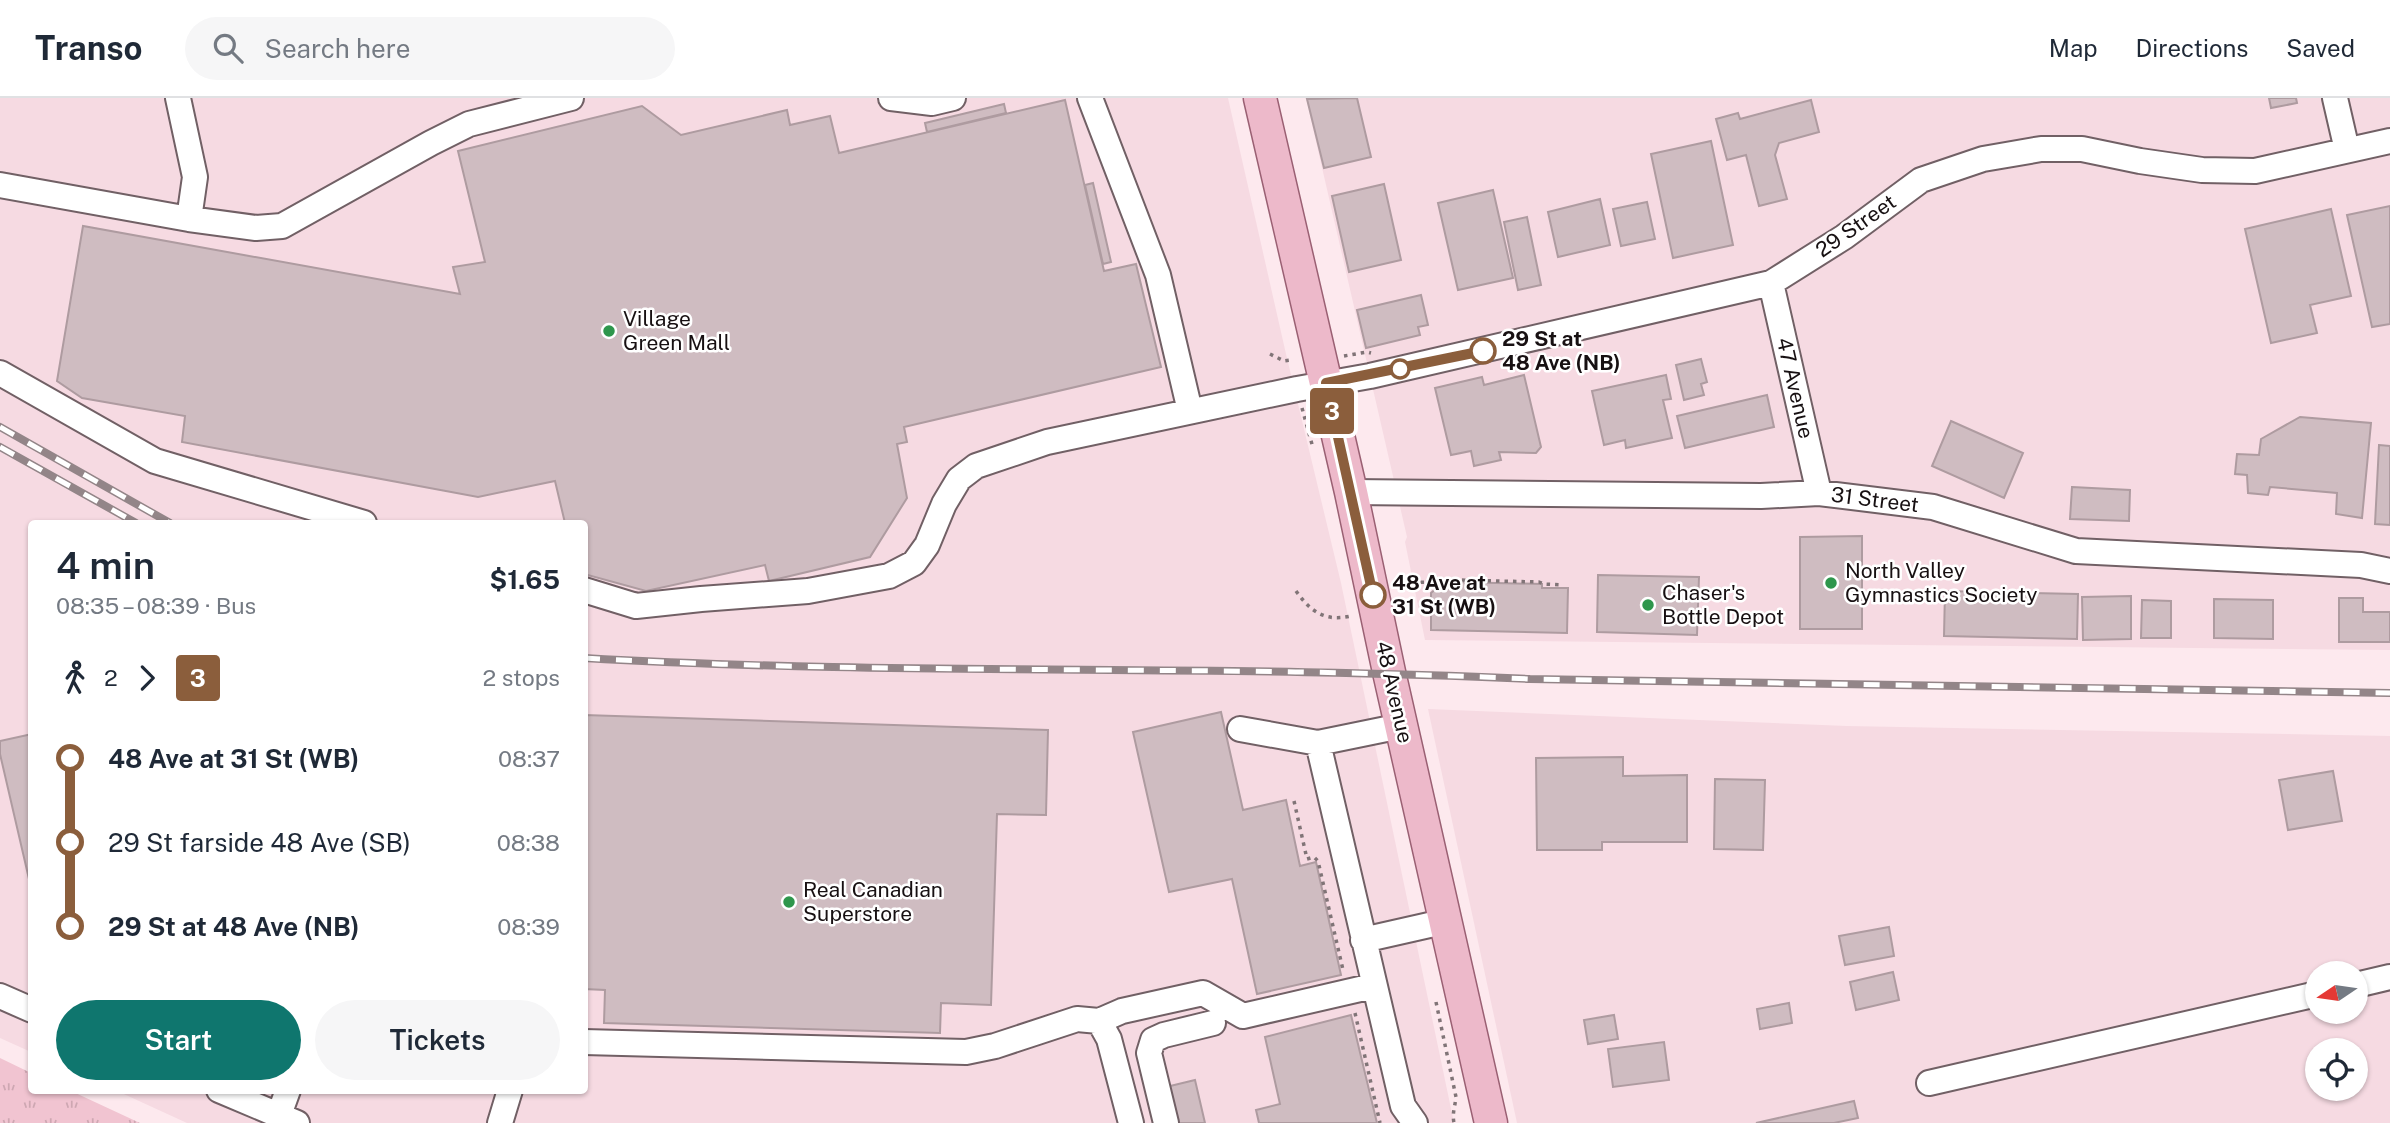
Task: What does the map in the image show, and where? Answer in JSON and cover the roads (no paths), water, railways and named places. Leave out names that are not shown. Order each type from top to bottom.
[{"type":"main road","name":"48 Avenue","points":[[1260,98],[1352,492],[1401,726],[1491,1123]]},
{"type":"street","points":[[178,98],[195,177],[189,219]]},
{"type":"street","points":[[0,185],[189,219],[256,228],[282,226],[469,124],[570,98]]},
{"type":"street","points":[[891,98],[932,103],[953,98]]},
{"type":"street","points":[[1090,98],[1158,275],[1190,411]]},
{"type":"street","points":[[2335,98],[2347,150]]},
{"type":"street","name":"29 Street","points":[[588,591],[636,606],[808,591],[889,576],[914,563],[927,545],[944,504],[959,479],[976,466],[1046,442],[1483,351],[1771,283],[1844,237],[1921,180],[1983,159],[2041,149],[2082,149],[2202,170],[2255,171],[2390,141]]},
{"type":"street","name":"47 Avenue","points":[[1771,283],[1819,493]]},
{"type":"street","points":[[0,373],[155,461],[354,520]]},
{"type":"street","name":"31 Street","points":[[1352,492],[1761,496],[1819,493],[1933,507],[2076,551],[2361,565],[2390,571]]},
{"type":"street","points":[[1240,729],[1318,743],[1401,726]]},
{"type":"street","points":[[1318,743],[1373,986],[1406,1117]]},
{"type":"street","points":[[1363,940],[1447,921]]},
{"type":"street","points":[[2368,982],[2390,977]]},
{"type":"street","points":[[588,1042],[967,1052],[995,1046],[1077,1019],[1099,1021],[1122,1011],[1203,993],[1243,1016],[1373,986]]},
{"type":"street","points":[[0,996],[28,1008]]},
{"type":"street","points":[[1929,1083],[2305,997]]},
{"type":"street","points":[[1099,1021],[1109,1039],[1130,1123]]},
{"type":"street","points":[[1166,1123],[1149,1053],[1153,1040],[1213,1023]]},
{"type":"street","points":[[229,1094],[288,1119],[288,1094]]},
{"type":"street","points":[[500,1123],[509,1094]]},
{"type":"railway","points":[[0,427],[165,520]]},
{"type":"railway","points":[[0,447],[131,520]]},
{"type":"railway","points":[[588,658],[820,667],[1294,672],[1530,679],[2390,693]]},
{"type":"place","name":"Village Green Mall","points":[[609,331]]},
{"type":"place","name":"29 St at 48 Ave (NB)","points":[[1483,351]]},
{"type":"place","name":"North Valley Gymnastics Society","points":[[1831,583]]},
{"type":"place","name":"48 Ave at 31 St (WB)","points":[[1373,595]]},
{"type":"place","name":"Chaser's Bottle Depot","points":[[1648,605]]},
{"type":"place","name":"Real Canadian Superstore","points":[[789,902]]}]
